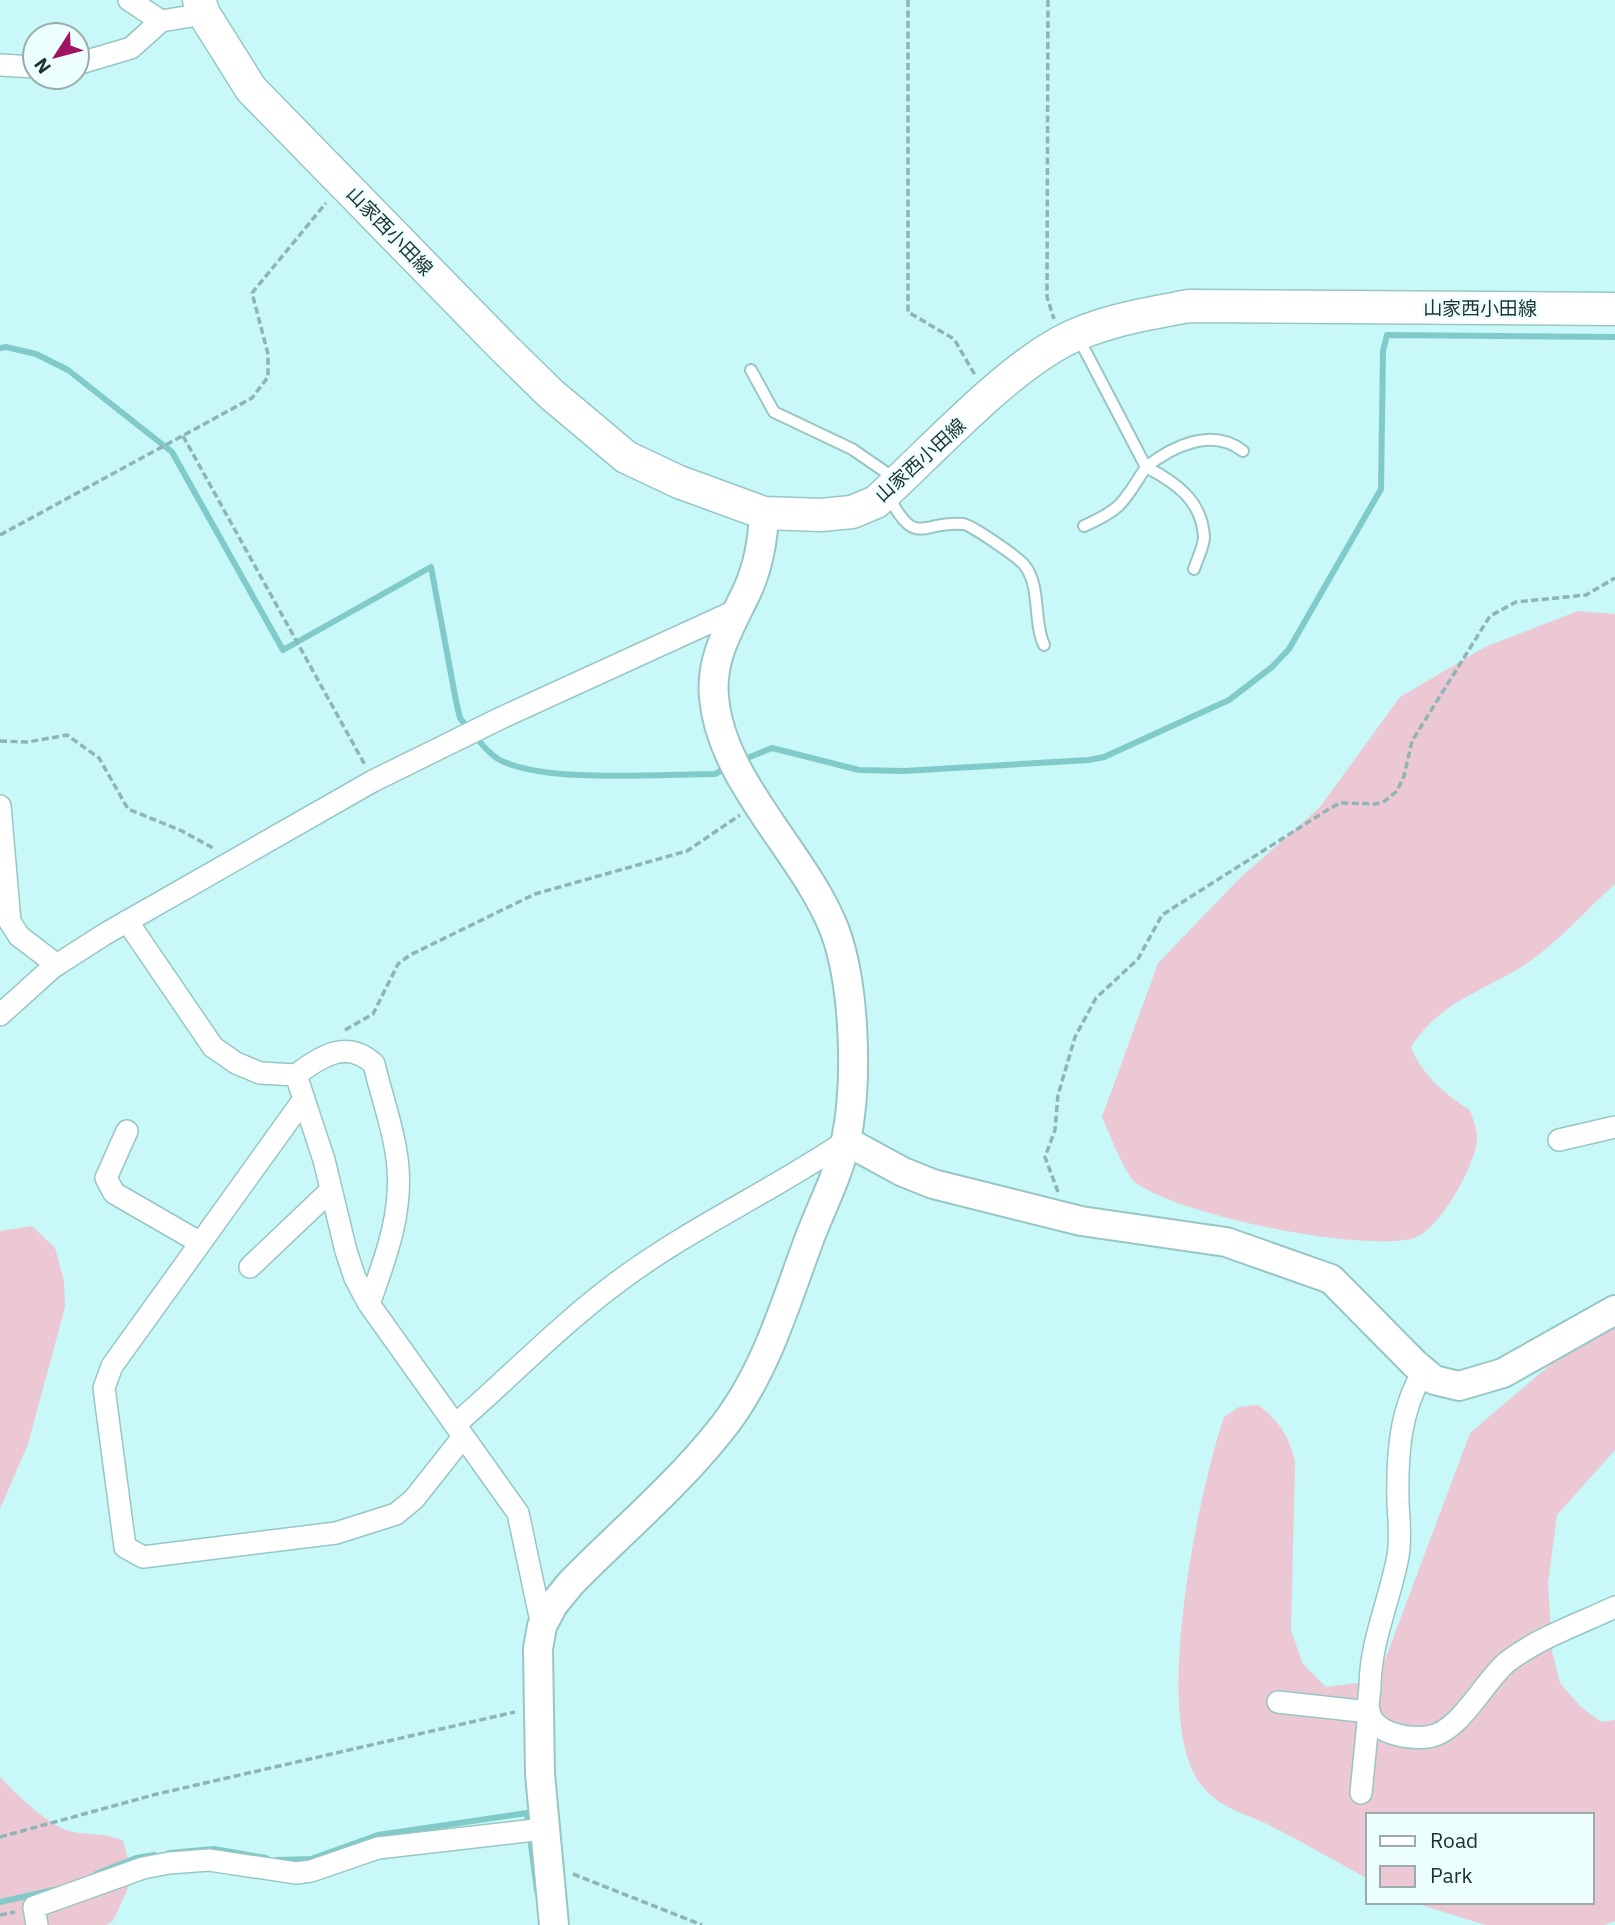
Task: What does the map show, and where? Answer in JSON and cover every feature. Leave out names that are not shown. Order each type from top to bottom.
[{"type":"main road","name":"山家西小田線","points":[[202,7],[251,89],[551,394],[626,457],[679,482],[764,513],[821,515],[852,512],[876,502],[1028,364],[1070,339],[1125,318],[1189,306],[1615,309]]},
{"type":"street","points":[[129,0],[161,21]]},
{"type":"street","points":[[91,60],[131,48],[161,21],[202,7]]},
{"type":"street","points":[[0,65],[21,66]]},
{"type":"street","points":[[554,1925],[544,1829],[538,1707],[538,1649],[542,1626],[553,1605],[571,1583],[719,1433],[755,1381],[846,1141],[852,1047],[849,991],[842,953],[822,904],[757,800],[724,737],[714,696],[718,656],[761,551],[764,513]]},
{"type":"street","points":[[0,1015],[57,965],[127,921],[373,780],[500,718],[737,610]]},
{"type":"street","points":[[0,806],[10,922],[19,936],[57,965]]},
{"type":"street","points":[[127,921],[214,1047],[236,1063],[260,1073],[296,1075],[310,1065],[343,1050],[365,1056],[374,1064],[394,1138],[398,1193],[389,1249],[369,1304]]},
{"type":"street","points":[[296,1075],[355,1278],[369,1304],[519,1513],[542,1626]]},
{"type":"street","points":[[304,1099],[112,1366],[104,1388],[125,1547],[134,1554],[144,1557],[336,1533],[396,1514],[414,1499],[459,1431],[561,1328],[619,1281],[666,1248],[846,1141]]},
{"type":"street","points":[[1559,1140],[1615,1127]]},
{"type":"street","points":[[127,1131],[106,1178],[114,1193],[199,1242]]},
{"type":"street","points":[[846,1141],[903,1172],[933,1184],[1067,1217],[1226,1242],[1331,1279],[1434,1380],[1459,1387],[1503,1373],[1615,1310]]},
{"type":"street","points":[[250,1267],[331,1190]]},
{"type":"street","points":[[1361,1793],[1375,1636],[1399,1555],[1397,1465],[1409,1394],[1424,1371]]},
{"type":"street","points":[[1278,1702],[1369,1712],[1382,1730],[1429,1737],[1457,1718],[1506,1663],[1533,1646],[1615,1607]]},
{"type":"street","points":[[37,1925],[34,1907],[143,1868],[169,1863],[209,1860],[279,1872],[311,1871],[378,1848],[544,1829]]},
{"type":"lane","points":[[1070,339],[1146,467],[1177,483],[1193,501],[1204,537],[1194,569]]},
{"type":"lane","points":[[751,370],[774,412],[852,449],[893,487],[900,518],[921,530],[963,524],[976,529],[1025,564],[1031,578],[1044,645]]},
{"type":"lane","points":[[1084,526],[1111,514],[1125,503],[1146,467],[1164,453],[1202,438],[1233,443],[1243,451]]},
{"type":"path","points":[[908,0],[908,312],[954,339],[989,397]]},
{"type":"path","points":[[1048,0],[1046,297],[1070,339]]},
{"type":"path","points":[[0,535],[252,398],[268,377],[268,354],[252,292],[343,182]]},
{"type":"path","points":[[183,436],[373,780]]},
{"type":"path","points":[[1067,1217],[1045,1157],[1055,1130],[1058,1095],[1065,1064],[1075,1037],[1096,998],[1130,969],[1162,915],[1329,808],[1340,803],[1376,804],[1397,791],[1404,776],[1412,741],[1490,616],[1516,603],[1586,595],[1615,578]]},
{"type":"path","points":[[0,741],[28,742],[67,735],[83,743],[99,758],[128,809],[182,831],[214,849],[226,864]]},
{"type":"path","points":[[342,1032],[373,1014],[398,964],[410,955],[535,894],[687,851],[757,800]]},
{"type":"path","points":[[0,1837],[157,1794],[538,1707]]},
{"type":"path","points":[[548,1864],[702,1925]]},
{"type":"green space","points":[[1578,611],[1615,614],[1615,884],[1538,955],[1449,1007],[1423,1031],[1411,1047],[1421,1066],[1435,1083],[1470,1110],[1476,1129],[1477,1141],[1469,1167],[1443,1213],[1421,1234],[1411,1239],[1351,1240],[1270,1228],[1229,1218],[1159,1195],[1136,1183],[1122,1163],[1102,1117],[1158,963],[1239,879],[1320,807],[1400,697],[1485,647]]},
{"type":"green space","points":[[32,1226],[55,1248],[64,1281],[65,1307],[28,1444],[0,1509],[0,1231]]},
{"type":"green space","points":[[1615,1324],[1615,1450],[1557,1515],[1548,1583],[1552,1651],[1560,1683],[1580,1706],[1601,1722],[1615,1720],[1615,1921],[1604,1925],[1486,1925],[1418,1904],[1594,1904],[1594,1813],[1366,1813],[1366,1878],[1275,1828],[1218,1801],[1202,1786],[1187,1755],[1180,1711],[1179,1660],[1184,1605],[1203,1497],[1224,1417],[1239,1407],[1258,1405],[1278,1423],[1290,1444],[1295,1462],[1291,1631],[1303,1664],[1326,1687],[1358,1683],[1383,1665],[1470,1433],[1559,1357]]},
{"type":"green space","points":[[0,1777],[33,1808],[61,1828],[110,1836],[123,1841],[133,1877],[113,1921],[106,1925],[0,1925]]},
{"type":"waterway","points":[[740,761],[772,748],[859,770],[904,771],[1089,760],[1104,757],[1229,700],[1272,667],[1289,649],[1381,489],[1383,351],[1387,335],[1615,337]]},
{"type":"waterway","points":[[0,348],[36,354],[68,370],[172,452],[283,650],[431,567],[456,701],[460,718],[468,728]]},
{"type":"waterway","points":[[475,736],[498,759],[518,767],[543,772],[603,776],[715,774],[728,767]]},
{"type":"waterway","points":[[276,1860],[311,1859],[378,1835],[527,1813],[537,1891]]},
{"type":"waterway","points":[[169,1853],[214,1849],[266,1858]]},
{"type":"waterway","points":[[96,1874],[136,1858],[155,1855]]},
{"type":"waterway","points":[[0,1902],[53,1890]]}]
